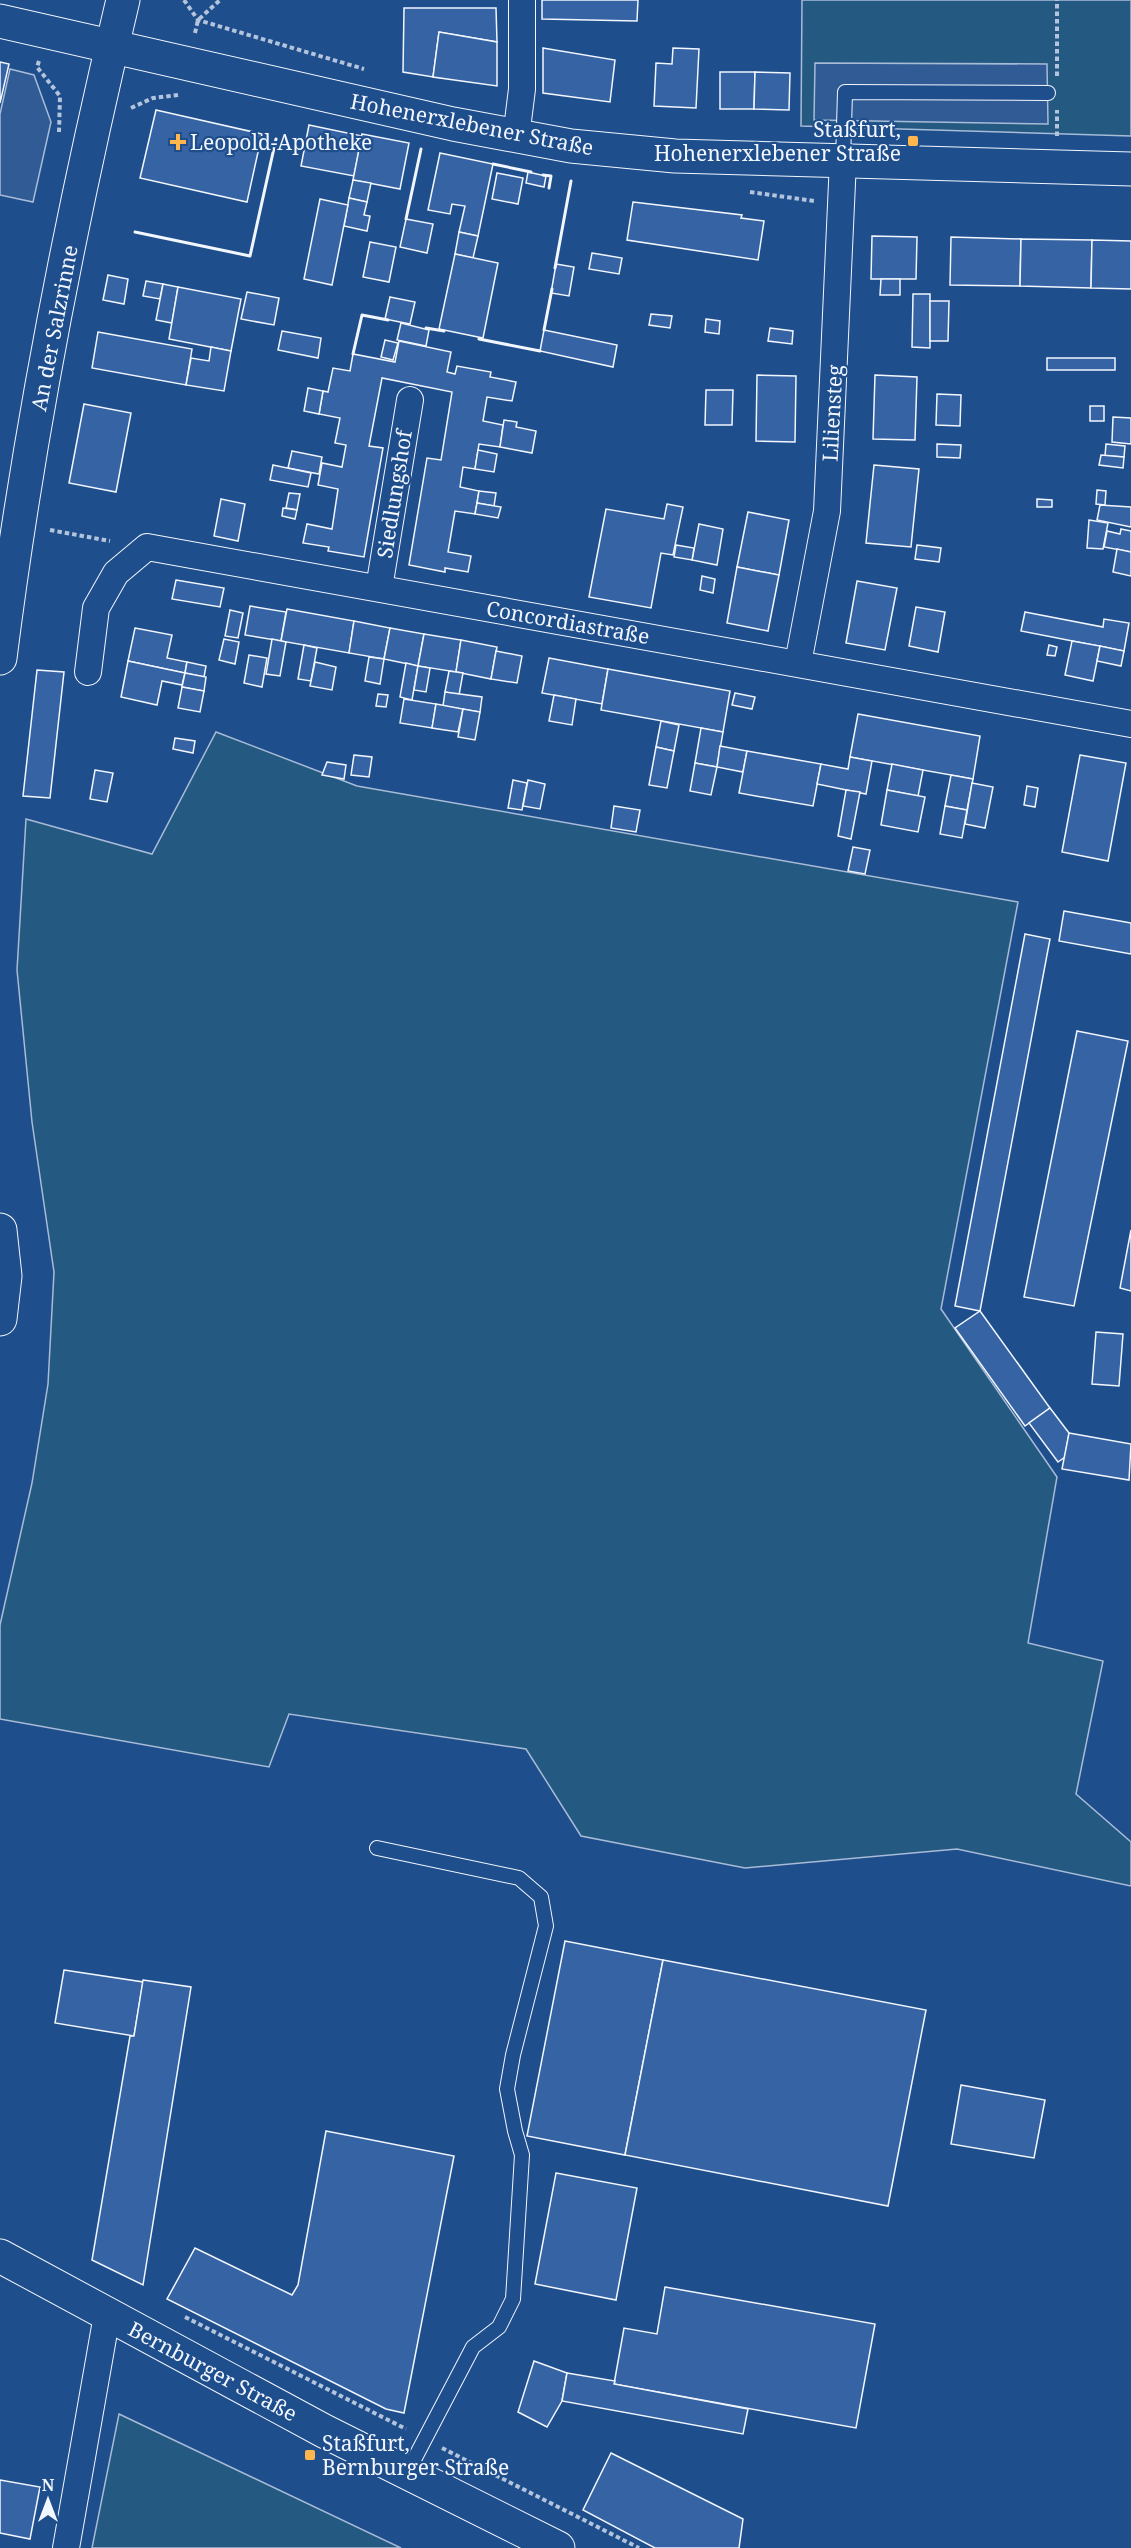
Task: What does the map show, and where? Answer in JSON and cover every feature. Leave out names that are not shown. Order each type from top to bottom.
[{"type":"main road","name":"An der Salzrinne","points":[[0,658],[17,524],[51,339],[123,0]]},
{"type":"main road","name":"Hohenerxlebener Straße","points":[[0,21],[516,137],[628,153],[1131,169]]},
{"type":"main road","points":[[0,1230],[5,1276],[0,1319]]},
{"type":"main road","name":"Bernburger Straße","points":[[0,2256],[407,2473],[558,2548]]},
{"type":"street","points":[[516,137],[522,89],[522,0]]},
{"type":"street","name":"Liliensteg","points":[[798,663],[827,510],[843,161]]},
{"type":"street","name":"Siedlungshof","points":[[379,588],[410,400]]},
{"type":"street","points":[[88,672],[96,608],[116,573],[147,548]]},
{"type":"street","name":"Concordiastraße","points":[[147,548],[1131,724]]},
{"type":"street","points":[[66,2548],[107,2315]]},
{"type":"lane","points":[[843,161],[845,92],[1048,93]]},
{"type":"lane","points":[[377,1848],[519,1878],[541,1897],[546,1926],[513,2055],[507,2089],[522,2155],[513,2299],[499,2327],[473,2347],[443,2400],[426,2440],[407,2473]]},
{"type":"path","points":[[184,0],[198,20],[369,71]]},
{"type":"path","points":[[198,20],[220,0]]},
{"type":"path","points":[[47,31],[37,67],[60,96],[58,142]]},
{"type":"path","points":[[129,110],[135,104],[181,95]]},
{"type":"path","points":[[747,191],[841,205]]},
{"type":"path","points":[[17,524],[147,548]]},
{"type":"path","points":[[174,2312],[639,2548]]},
{"type":"shaded area","points":[[802,0],[1131,0],[1131,136],[801,126]]},
{"type":"shaded area","points":[[815,63],[1047,64],[1048,124],[814,120]]},
{"type":"shaded area","points":[[10,69],[34,75],[51,122],[33,202],[0,195],[0,114]]},
{"type":"shaded area","points":[[216,732],[357,786],[1018,902],[941,1309],[1057,1477],[1028,1643],[1103,1661],[1076,1794],[1131,1842],[1131,1886],[957,1849],[745,1868],[581,1836],[526,1749],[289,1714],[269,1767],[0,1719],[0,1625],[32,1483],[48,1384],[54,1272],[32,1122],[17,970],[26,819],[152,854]]},
{"type":"shaded area","points":[[119,2414],[401,2548],[92,2548]]},
{"type":"building","points":[[542,0],[638,0],[637,21],[542,19]]},
{"type":"building","points":[[404,8],[496,8],[497,42],[439,32],[433,77],[403,72]]},
{"type":"building","points":[[439,32],[497,42],[497,86],[433,77]]},
{"type":"building","points":[[543,48],[615,60],[610,102],[543,93]]},
{"type":"building","points":[[673,48],[699,49],[696,108],[654,106],[656,63],[672,64]]},
{"type":"building","points":[[0,62],[9,64],[0,103]]},
{"type":"building","points":[[720,72],[755,72],[754,109],[720,109]]},
{"type":"building","points":[[755,72],[790,73],[789,110],[754,109]]},
{"type":"building","points":[[156,110],[262,134],[247,202],[140,178]]},
{"type":"building","points":[[309,125],[362,136],[354,176],[301,166]]},
{"type":"building","points":[[362,134],[409,143],[400,189],[353,180]]},
{"type":"building","points":[[440,153],[493,164],[478,236],[459,232],[465,206],[452,204],[450,214],[428,210]]},
{"type":"building","points":[[528,172],[546,176],[544,187],[526,183]]},
{"type":"building","points":[[497,173],[523,178],[518,204],[492,199]]},
{"type":"building","points":[[353,180],[371,183],[367,202],[349,198]]},
{"type":"building","points":[[349,198],[367,202],[364,215],[370,216],[367,231],[344,226]]},
{"type":"building","points":[[320,199],[348,205],[332,285],[304,279]]},
{"type":"building","points":[[633,202],[742,215],[741,218],[764,221],[758,260],[627,240]]},
{"type":"building","points":[[406,219],[433,224],[427,253],[400,247]]},
{"type":"building","points":[[459,232],[478,236],[473,258],[455,254]]},
{"type":"building","points":[[872,236],[917,237],[916,279],[871,279]]},
{"type":"building","points":[[951,237],[1021,239],[1020,286],[950,285]]},
{"type":"building","points":[[1021,239],[1092,240],[1091,288],[1020,286]]},
{"type":"building","points":[[1092,240],[1131,241],[1131,289],[1091,288]]},
{"type":"building","points":[[370,242],[396,247],[389,282],[363,277]]},
{"type":"building","points":[[592,253],[622,258],[619,274],[589,269]]},
{"type":"building","points":[[455,254],[498,263],[483,338],[439,329]]},
{"type":"building","points":[[556,264],[574,267],[569,296],[551,293]]},
{"type":"building","points":[[108,275],[128,279],[124,304],[103,300]]},
{"type":"building","points":[[881,279],[900,279],[900,295],[880,295]]},
{"type":"building","points":[[146,281],[163,284],[160,299],[143,296]]},
{"type":"building","points":[[163,284],[178,287],[172,323],[156,320]]},
{"type":"building","points":[[178,287],[241,299],[231,351],[169,339]]},
{"type":"building","points":[[247,292],[279,298],[274,325],[241,319]]},
{"type":"building","points":[[913,294],[930,294],[930,348],[912,347]]},
{"type":"building","points":[[390,297],[415,302],[410,324],[385,319]]},
{"type":"building","points":[[930,301],[949,301],[948,341],[930,341]]},
{"type":"building","points":[[651,314],[672,316],[670,328],[649,325]]},
{"type":"building","points":[[706,319],[720,321],[719,334],[705,332]]},
{"type":"building","points":[[401,323],[429,330],[426,346],[397,340]]},
{"type":"building","points":[[770,328],[793,331],[792,344],[768,341]]},
{"type":"building","points":[[544,330],[617,345],[613,367],[540,351]]},
{"type":"building","points":[[282,331],[321,338],[318,358],[278,350]]},
{"type":"building","points":[[98,332],[192,349],[186,385],[92,368]]},
{"type":"building","points":[[385,340],[398,343],[393,360],[381,357]]},
{"type":"building","points":[[399,341],[451,352],[447,372],[455,374],[457,366],[491,372],[490,377],[516,382],[512,401],[487,397],[483,421],[503,425],[500,447],[479,444],[475,469],[463,467],[460,487],[479,491],[477,503],[475,514],[455,511],[448,552],[471,556],[468,572],[445,568],[445,572],[409,565],[427,458],[441,460],[452,392],[382,378],[369,446],[383,448],[364,557],[328,551],[329,547],[303,543],[307,524],[332,529],[338,489],[318,485],[322,463],[342,467],[346,445],[335,443],[340,418],[319,414],[323,391],[328,392],[333,368],[350,371],[353,354],[395,362]]},
{"type":"building","points":[[211,347],[231,351],[224,391],[186,385],[191,358],[209,361]]},
{"type":"building","points":[[1047,358],[1115,358],[1115,370],[1047,370]]},
{"type":"building","points":[[757,375],[796,376],[795,442],[756,441]]},
{"type":"building","points":[[875,375],[917,377],[915,440],[873,439]]},
{"type":"building","points":[[308,388],[323,391],[319,414],[304,411]]},
{"type":"building","points":[[706,390],[733,390],[732,425],[705,425]]},
{"type":"building","points":[[937,394],[961,395],[960,426],[936,425]]},
{"type":"building","points":[[84,404],[131,413],[116,492],[69,483]]},
{"type":"building","points":[[1090,406],[1104,406],[1104,421],[1090,421]]},
{"type":"building","points":[[1113,417],[1131,418],[1131,444],[1112,442]]},
{"type":"building","points":[[504,420],[517,422],[516,427],[536,431],[532,453],[500,447]]},
{"type":"building","points":[[937,444],[961,445],[960,458],[937,457]]},
{"type":"building","points":[[1106,444],[1125,446],[1124,457],[1105,456]]},
{"type":"building","points":[[478,450],[497,454],[494,472],[475,469]]},
{"type":"building","points":[[292,451],[322,457],[319,474],[288,468]]},
{"type":"building","points":[[1101,455],[1124,457],[1123,468],[1099,465]]},
{"type":"building","points":[[273,465],[311,473],[308,487],[270,480]]},
{"type":"building","points":[[874,465],[919,469],[911,547],[866,543]]},
{"type":"building","points":[[1097,490],[1106,491],[1105,505],[1096,504]]},
{"type":"building","points":[[479,491],[496,493],[494,506],[477,503]]},
{"type":"building","points":[[289,493],[300,494],[297,510],[286,508]]},
{"type":"building","points":[[221,499],[245,504],[238,541],[214,536]]},
{"type":"building","points":[[1037,499],[1052,500],[1052,507],[1037,507]]},
{"type":"building","points":[[477,503],[501,507],[498,518],[475,514]]},
{"type":"building","points":[[667,504],[683,507],[673,555],[661,553],[651,608],[589,597],[606,509],[664,519]]},
{"type":"building","points":[[1100,505],[1131,507],[1131,527],[1097,520]]},
{"type":"building","points":[[283,508],[297,510],[295,519],[282,516]]},
{"type":"building","points":[[748,512],[789,520],[779,575],[737,567]]},
{"type":"building","points":[[1089,520],[1108,523],[1103,549],[1087,548]]},
{"type":"building","points":[[699,524],[723,529],[717,565],[692,560]]},
{"type":"building","points":[[1121,529],[1131,531],[1131,552],[1104,547],[1107,531],[1120,534]]},
{"type":"building","points":[[676,545],[694,548],[692,560],[674,557]]},
{"type":"building","points":[[917,545],[941,548],[939,562],[915,559]]},
{"type":"building","points":[[1117,549],[1131,552],[1131,576],[1113,572]]},
{"type":"building","points":[[737,567],[779,575],[768,631],[727,623]]},
{"type":"building","points":[[702,576],[715,579],[713,593],[700,590]]},
{"type":"building","points":[[176,580],[224,588],[220,607],[172,599]]},
{"type":"building","points":[[857,581],[897,588],[885,650],[846,643]]},
{"type":"building","points":[[250,606],[286,612],[281,641],[245,635]]},
{"type":"building","points":[[916,607],[945,612],[938,652],[909,646]]},
{"type":"building","points":[[287,609],[354,621],[349,653],[281,641]]},
{"type":"building","points":[[230,610],[243,613],[238,638],[225,636]]},
{"type":"building","points":[[1025,612],[1103,627],[1104,619],[1129,623],[1124,651],[1021,631]]},
{"type":"building","points":[[354,621],[390,628],[384,659],[349,653]]},
{"type":"building","points":[[135,628],[172,635],[167,658],[187,662],[185,673],[128,661]]},
{"type":"building","points":[[390,628],[424,634],[418,666],[384,659]]},
{"type":"building","points":[[424,634],[461,640],[456,672],[418,666]]},
{"type":"building","points":[[224,639],[239,642],[235,664],[219,660]]},
{"type":"building","points":[[272,639],[286,642],[280,676],[266,674]]},
{"type":"building","points":[[461,640],[497,647],[491,679],[456,672]]},
{"type":"building","points":[[1072,641],[1100,646],[1093,681],[1065,675]]},
{"type":"building","points":[[304,645],[317,648],[311,681],[298,679]]},
{"type":"building","points":[[1049,645],[1057,647],[1055,656],[1047,655]]},
{"type":"building","points":[[1100,646],[1124,651],[1121,666],[1097,661]]},
{"type":"building","points":[[496,651],[522,656],[517,683],[491,679]]},
{"type":"building","points":[[249,655],[267,658],[262,687],[244,683]]},
{"type":"building","points":[[369,657],[384,659],[380,684],[365,681]]},
{"type":"building","points":[[549,658],[608,669],[602,704],[542,693]]},
{"type":"building","points":[[128,661],[185,673],[182,685],[162,681],[157,705],[121,697]]},
{"type":"building","points":[[187,662],[206,666],[204,677],[185,673]]},
{"type":"building","points":[[315,662],[336,667],[332,690],[310,686]]},
{"type":"building","points":[[406,663],[418,666],[412,700],[400,697]]},
{"type":"building","points":[[418,666],[430,668],[426,692],[414,690]]},
{"type":"building","points":[[608,669],[730,691],[723,732],[601,710]]},
{"type":"building","points":[[37,670],[64,672],[50,798],[23,796]]},
{"type":"building","points":[[449,671],[463,673],[459,695],[445,692]]},
{"type":"building","points":[[185,673],[206,677],[204,691],[182,687]]},
{"type":"building","points":[[182,687],[204,691],[200,712],[178,708]]},
{"type":"building","points":[[445,692],[482,697],[480,712],[443,706]]},
{"type":"building","points":[[735,693],[755,697],[752,709],[732,705]]},
{"type":"building","points":[[378,694],[388,695],[386,707],[376,706]]},
{"type":"building","points":[[554,695],[576,699],[572,725],[549,721]]},
{"type":"building","points":[[404,699],[436,704],[432,728],[400,723]]},
{"type":"building","points":[[436,704],[463,709],[458,732],[432,728]]},
{"type":"building","points":[[463,709],[480,712],[475,740],[458,737]]},
{"type":"building","points":[[858,714],[980,736],[973,779],[850,757]]},
{"type":"building","points":[[661,721],[679,725],[674,751],[656,747]]},
{"type":"building","points":[[701,728],[723,732],[717,767],[695,763]]},
{"type":"building","points":[[175,738],[195,741],[193,753],[173,749]]},
{"type":"building","points":[[720,746],[747,751],[743,772],[717,767]]},
{"type":"building","points":[[656,747],[674,751],[667,788],[649,785]]},
{"type":"building","points":[[747,751],[821,764],[813,806],[739,793]]},
{"type":"building","points":[[354,755],[372,757],[369,777],[351,775]]},
{"type":"building","points":[[1080,755],[1126,763],[1108,861],[1062,852]]},
{"type":"building","points":[[850,757],[872,761],[866,794],[817,784],[821,764],[848,769]]},
{"type":"building","points":[[327,762],[346,765],[344,779],[322,775]]},
{"type":"building","points":[[695,763],[717,767],[711,795],[690,791]]},
{"type":"building","points":[[892,764],[923,770],[918,796],[887,790]]},
{"type":"building","points":[[95,770],[113,773],[107,802],[90,799]]},
{"type":"building","points":[[951,775],[973,779],[967,810],[945,806]]},
{"type":"building","points":[[513,780],[527,783],[522,810],[508,808]]},
{"type":"building","points":[[528,780],[545,784],[540,809],[523,806]]},
{"type":"building","points":[[972,783],[993,787],[985,828],[965,824]]},
{"type":"building","points":[[1027,786],[1038,788],[1035,807],[1024,805]]},
{"type":"building","points":[[846,790],[860,792],[851,839],[838,836]]},
{"type":"building","points":[[887,790],[925,797],[918,832],[881,825]]},
{"type":"building","points":[[614,806],[640,810],[636,832],[611,828]]},
{"type":"building","points":[[945,806],[967,810],[962,838],[940,834]]},
{"type":"building","points":[[853,847],[870,850],[865,874],[848,871]]},
{"type":"building","points":[[1064,911],[1131,923],[1131,954],[1059,941]]},
{"type":"building","points":[[1025,934],[1050,939],[980,1311],[955,1306]]},
{"type":"building","points":[[1077,1031],[1128,1041],[1074,1306],[1024,1297]]},
{"type":"building","points":[[1131,1230],[1131,1291],[1120,1288]]},
{"type":"building","points":[[980,1311],[1050,1408],[1025,1426],[955,1328]]},
{"type":"building","points":[[1096,1332],[1123,1334],[1119,1386],[1092,1384]]},
{"type":"building","points":[[1050,1408],[1069,1433],[1065,1457],[1058,1462],[1029,1423]]},
{"type":"building","points":[[1069,1433],[1131,1444],[1129,1480],[1062,1469]]},
{"type":"building","points":[[565,1941],[663,1960],[625,2155],[527,2136]]},
{"type":"building","points":[[663,1960],[926,2010],[888,2206],[625,2155]]},
{"type":"building","points":[[64,1970],[143,1982],[134,2036],[55,2023]]},
{"type":"building","points":[[143,1980],[191,1987],[143,2285],[92,2260],[130,2036],[134,2036]]},
{"type":"building","points":[[961,2085],[1045,2100],[1034,2158],[951,2144]]},
{"type":"building","points":[[326,2131],[454,2156],[404,2413],[386,2409],[167,2299],[195,2248],[292,2295],[298,2285]]},
{"type":"building","points":[[556,2173],[637,2188],[616,2300],[535,2284]]},
{"type":"building","points":[[665,2287],[875,2324],[856,2428],[614,2384],[624,2328],[657,2334]]},
{"type":"building","points":[[534,2361],[567,2373],[562,2401],[547,2427],[518,2412]]},
{"type":"building","points":[[567,2373],[748,2409],[743,2434],[562,2401]]},
{"type":"building","points":[[611,2453],[743,2519],[739,2548],[655,2548],[583,2510]]},
{"type":"building","points":[[0,2480],[40,2487],[30,2539],[0,2533]]},
{"type":"wall","points":[[135,232],[250,256],[276,139]]},
{"type":"wall","points":[[406,219],[421,149]]},
{"type":"wall","points":[[493,164],[531,172]]},
{"type":"wall","points":[[543,175],[551,176],[549,188]]},
{"type":"wall","points":[[555,268],[571,181]]},
{"type":"wall","points":[[544,330],[552,289]]},
{"type":"wall","points":[[353,354],[362,315],[388,320]]},
{"type":"wall","points":[[426,328],[444,331]]},
{"type":"wall","points":[[479,339],[540,351]]},
{"type":"place","name":"Staßfurt, Hohenerxlebener Straße","points":[[913,141]]},
{"type":"place","name":"Leopold-Apotheke","points":[[178,142]]},
{"type":"place","name":"Staßfurt, Bernburger Straße","points":[[310,2455]]}]
